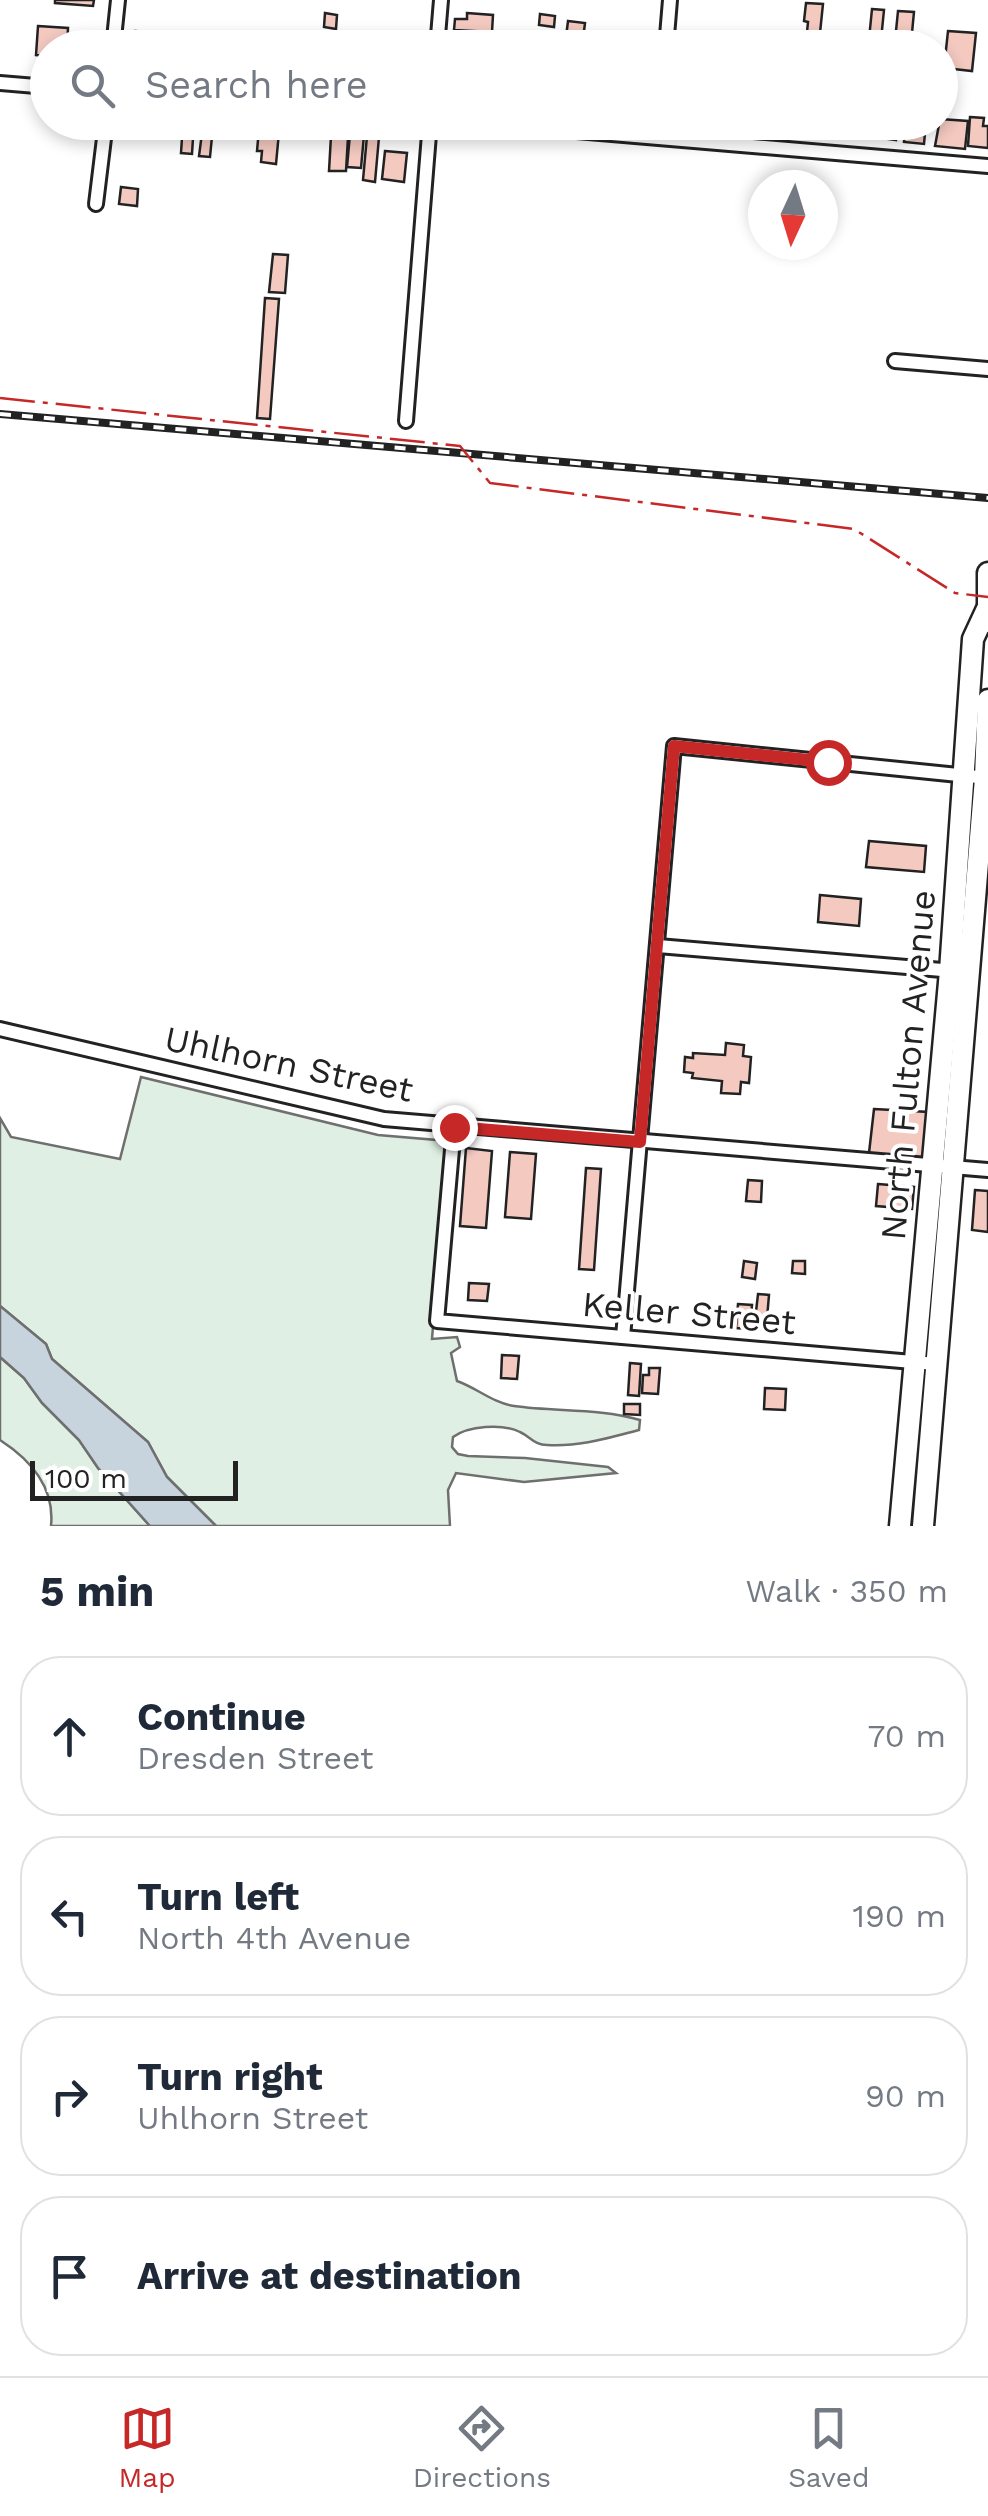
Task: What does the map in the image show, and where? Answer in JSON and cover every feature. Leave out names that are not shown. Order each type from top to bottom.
[{"type":"main road","name":"North Fulton Avenue","points":[[979,777],[972,638],[987,616],[988,573]]},
{"type":"main road","name":"North Fulton Avenue","points":[[922,1526],[936,1364],[943,1167],[988,700]]},
{"type":"main road","name":"North Fulton Avenue","points":[[900,1526],[914,1362],[943,1167]]},
{"type":"street","points":[[116,30],[118,0]]},
{"type":"street","points":[[438,30],[441,0]]},
{"type":"street","points":[[668,30],[670,0]]},
{"type":"street","points":[[0,83],[30,86]]},
{"type":"street","points":[[96,204],[104,140]]},
{"type":"street","points":[[406,421],[429,140]]},
{"type":"street","points":[[681,140],[988,166]]},
{"type":"street","points":[[895,361],[988,369]]},
{"type":"street","points":[[623,1337],[674,746],[979,777]]},
{"type":"street","points":[[658,946],[959,972]]},
{"type":"street","name":"Uhlhorn Street","points":[[0,1029],[363,1115],[454,1127],[988,1170]]},
{"type":"street","name":"Keller Street","points":[[454,1127],[437,1321],[936,1364]]},
{"type":"green space","points":[[141,1077],[378,1135],[448,1141],[432,1339],[457,1337],[460,1347],[451,1353],[457,1381],[514,1406],[640,1420],[639,1430],[559,1445],[539,1444],[513,1429],[476,1428],[453,1437],[452,1447],[458,1454],[468,1456],[608,1467],[616,1473],[524,1482],[456,1473],[448,1490],[450,1526],[216,1526],[167,1477],[148,1442],[52,1359],[46,1344],[0,1306],[0,1118],[11,1137],[120,1159]]},
{"type":"green space","points":[[0,1357],[24,1378],[150,1526],[51,1526],[49,1499],[39,1476],[22,1456],[0,1440]]},
{"type":"shaded area","points":[[0,1306],[46,1344],[52,1359],[148,1442],[167,1477],[216,1526],[150,1526],[24,1378],[0,1357]]},
{"type":"building","points":[[55,0],[94,0],[93,6]]},
{"type":"building","points":[[806,3],[823,4],[820,30],[807,30],[808,22],[804,21]]},
{"type":"building","points":[[872,9],[884,10],[882,30],[870,30]]},
{"type":"building","points":[[898,11],[914,12],[912,30],[896,30]]},
{"type":"building","points":[[325,13],[337,15],[336,29],[324,27]]},
{"type":"building","points":[[467,13],[493,15],[492,30],[454,30],[455,19],[467,19]]},
{"type":"building","points":[[540,14],[555,16],[554,27],[539,25]]},
{"type":"building","points":[[568,21],[585,23],[584,30],[567,30]]},
{"type":"building","points":[[38,26],[68,28],[68,30],[38,30]]},
{"type":"building","points":[[958,32],[976,33],[972,71],[958,70]]},
{"type":"building","points":[[970,117],[984,118],[988,148],[968,146]]},
{"type":"building","points":[[958,120],[968,121],[965,149],[935,146],[936,140],[958,140]]},
{"type":"building","points":[[182,140],[193,140],[192,154],[181,153]]},
{"type":"building","points":[[201,140],[212,140],[210,157],[199,156]]},
{"type":"building","points":[[258,140],[278,140],[276,164],[261,162],[262,151],[257,151]]},
{"type":"building","points":[[331,140],[348,140],[346,171],[329,171]]},
{"type":"building","points":[[349,140],[364,140],[361,168],[347,167]]},
{"type":"building","points":[[367,140],[379,140],[375,182],[363,180]]},
{"type":"building","points":[[385,151],[407,153],[404,182],[382,179]]},
{"type":"building","points":[[121,187],[138,189],[137,206],[119,204]]},
{"type":"building","points":[[273,254],[288,255],[285,293],[269,292]]},
{"type":"building","points":[[265,298],[279,299],[270,419],[257,418]]},
{"type":"building","points":[[869,841],[926,846],[924,872],[866,867]]},
{"type":"building","points":[[820,895],[861,899],[859,926],[818,922]]},
{"type":"building","points":[[726,1043],[744,1045],[743,1056],[751,1057],[749,1083],[741,1082],[740,1094],[721,1093],[722,1081],[692,1078],[693,1073],[684,1072],[685,1057],[693,1058],[693,1053],[725,1055]]},
{"type":"building","points":[[874,1109],[929,1112],[928,1160],[869,1153]]},
{"type":"building","points":[[466,1148],[492,1151],[486,1228],[460,1226]]},
{"type":"building","points":[[510,1152],[536,1154],[531,1219],[505,1217]]},
{"type":"building","points":[[586,1168],[601,1169],[594,1270],[579,1269]]},
{"type":"building","points":[[748,1180],[762,1181],[761,1202],[746,1201]]},
{"type":"building","points":[[878,1184],[914,1187],[912,1209],[876,1206]]},
{"type":"building","points":[[975,1190],[988,1191],[988,1232],[972,1230]]},
{"type":"building","points":[[744,1261],[757,1263],[755,1279],[742,1277]]},
{"type":"building","points":[[793,1261],[805,1261],[805,1274],[792,1273]]},
{"type":"building","points":[[469,1283],[489,1284],[487,1301],[468,1300]]},
{"type":"building","points":[[758,1294],[769,1295],[766,1330],[754,1329]]},
{"type":"building","points":[[738,1304],[752,1305],[750,1329],[736,1328]]},
{"type":"building","points":[[502,1355],[519,1356],[517,1379],[501,1378]]},
{"type":"building","points":[[630,1363],[641,1364],[639,1396],[628,1395]]},
{"type":"building","points":[[649,1368],[660,1368],[658,1394],[642,1393],[643,1375],[649,1375]]},
{"type":"building","points":[[765,1388],[786,1389],[785,1410],[764,1409]]},
{"type":"building","points":[[624,1404],[640,1404],[640,1415],[624,1414]]},
{"type":"railway","points":[[0,414],[988,498]]},
{"type":"power","points":[[0,398],[460,446],[490,483],[854,529],[955,593],[988,597]]},
{"type":"route","points":[[454,1127],[640,1142],[674,746],[828,762]]}]
